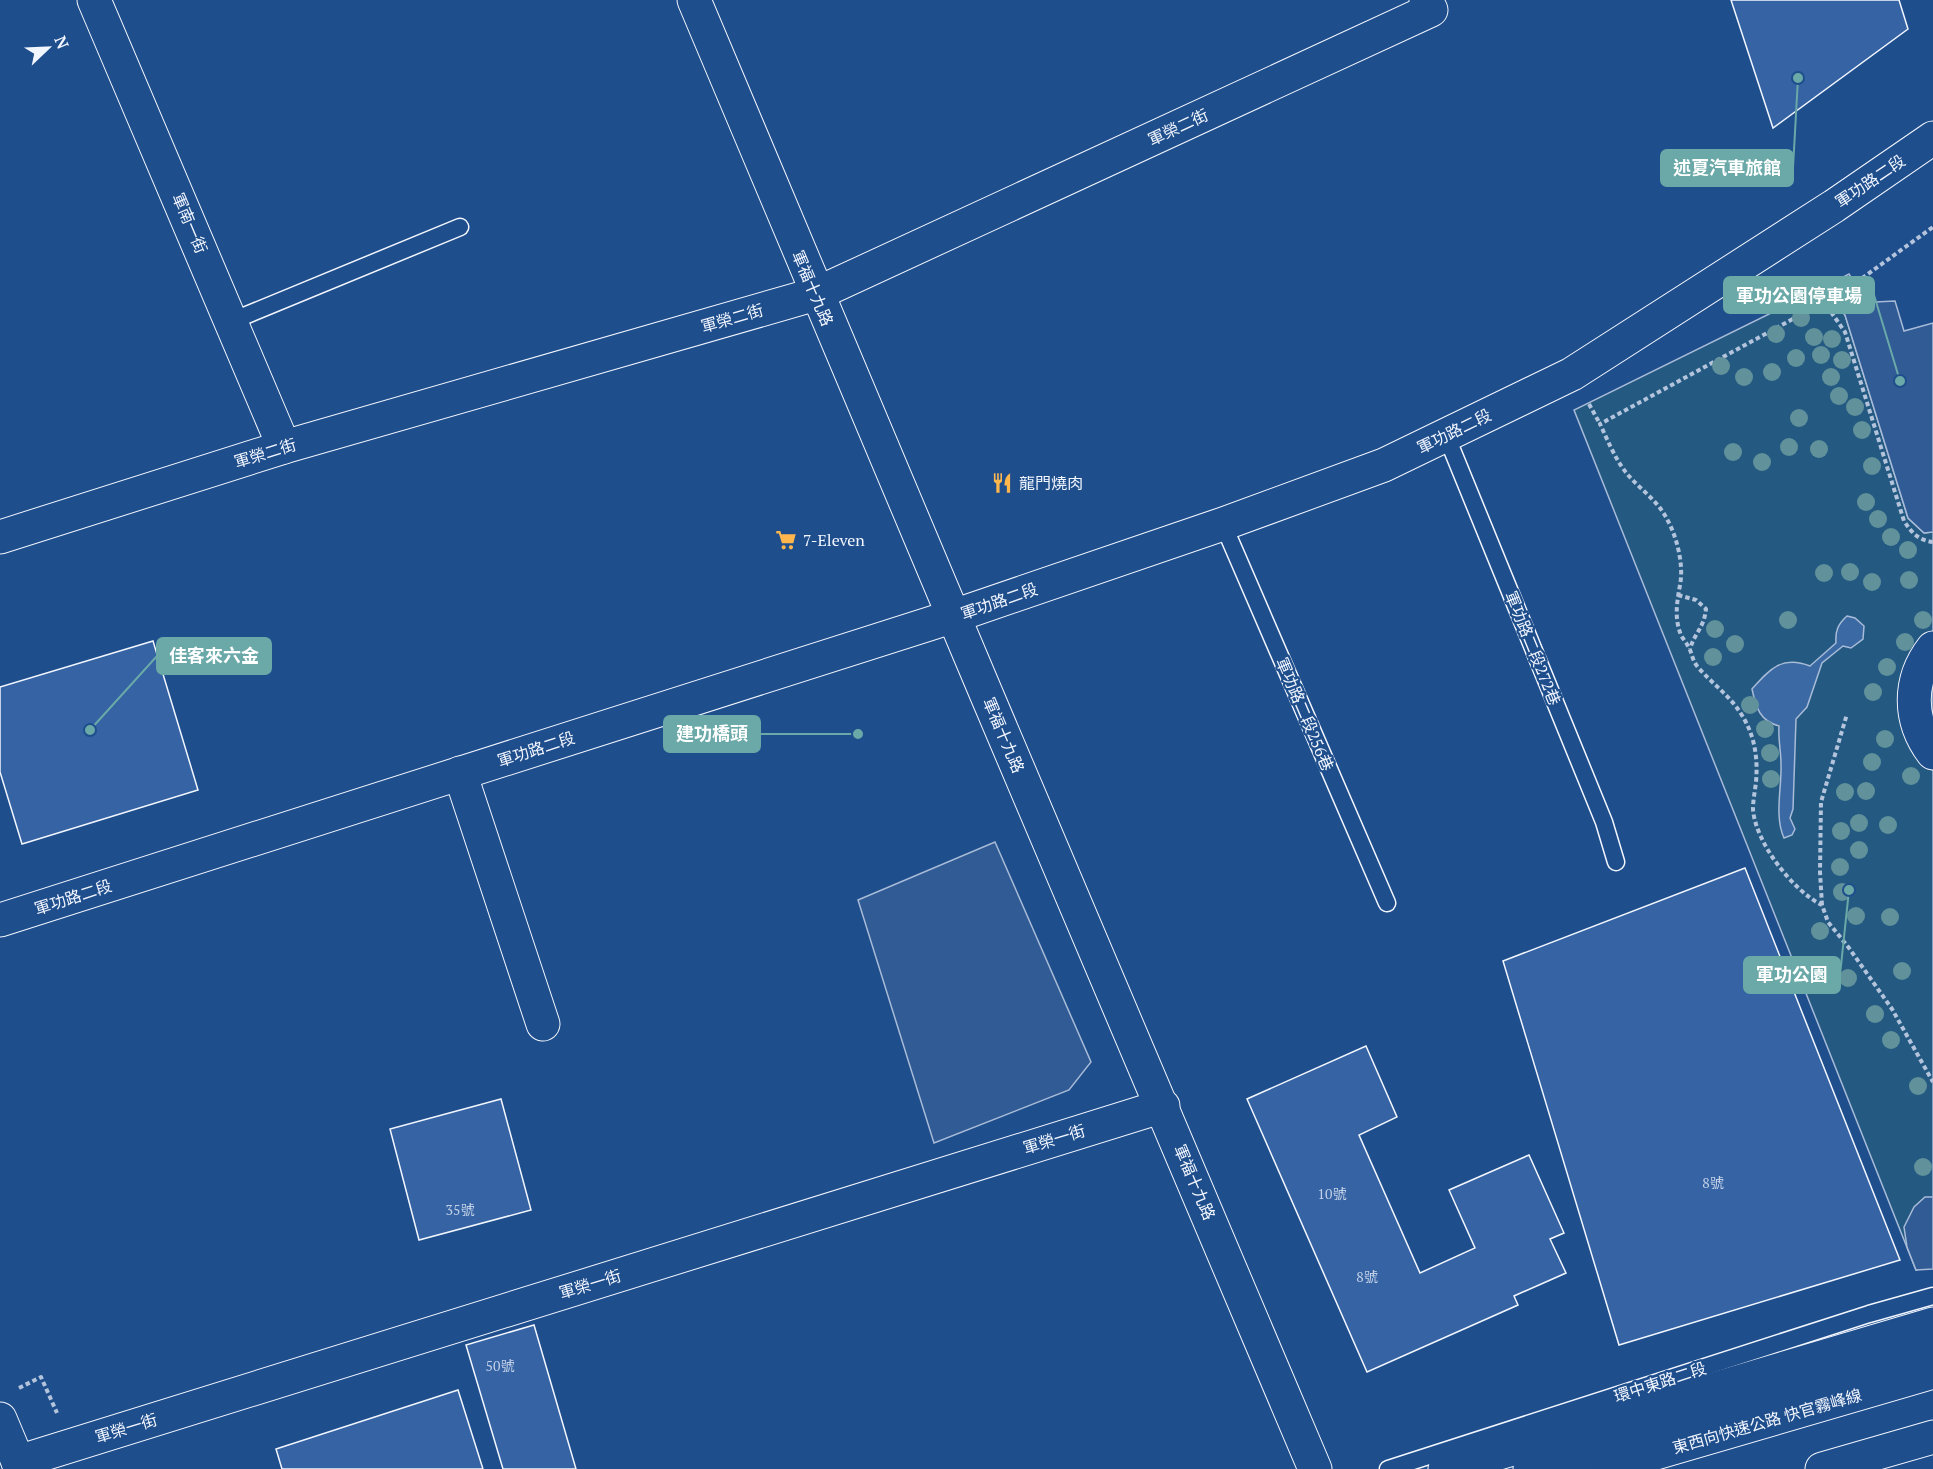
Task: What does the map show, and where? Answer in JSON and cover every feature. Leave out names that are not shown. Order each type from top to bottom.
[{"type":"main road","name":"軍南一街","points":[[94,0],[284,447]]},
{"type":"main road","name":"軍福十九路","points":[[694,0],[816,294],[1163,1106],[1315,1469]]},
{"type":"main road","name":"軍榮二街","points":[[0,537],[284,447],[816,294],[1428,5]]},
{"type":"main road","name":"軍功路二段","points":[[0,920],[954,616],[1223,524],[1384,465],[1572,374],[1834,206],[1933,138]]},
{"type":"main road","points":[[1933,648],[1917,676],[1914,699],[1916,721],[1925,742],[1933,753]]},
{"type":"main road","points":[[460,773],[543,1024]]},
{"type":"main road","name":"軍榮一街","points":[[19,1465],[1163,1106]]},
{"type":"main road","points":[[1445,1469],[1933,1324]]},
{"type":"main road","points":[[1530,1469],[1933,1347]]},
{"type":"main road","name":"東西向快速公路 快官霧峰線","points":[[1601,1469],[1933,1372]]},
{"type":"main road","points":[[0,1419],[19,1465]]},
{"type":"main road","points":[[1822,1469],[1933,1437]]},
{"type":"lane","points":[[232,321],[460,227]]},
{"type":"lane","name":"軍功路二段272巷","points":[[1446,435],[1604,822],[1616,862]]},
{"type":"lane","name":"軍功路二段256巷","points":[[1223,524],[1388,903]]},
{"type":"lane","name":"環中東路二段","points":[[1388,1469],[1869,1314],[1933,1296]]},
{"type":"path","points":[[1822,906],[1810,900],[1775,863],[1763,842],[1753,808],[1757,760],[1755,745],[1743,717],[1731,699],[1696,665],[1690,648],[1681,636],[1678,623],[1680,568],[1676,544],[1667,519],[1654,501],[1627,475],[1600,424],[1843,292],[1933,227]]},
{"type":"path","points":[[1824,302],[1845,332],[1904,521],[1913,534],[1924,541],[1933,542]]},
{"type":"path","points":[[1678,595],[1696,600],[1706,609],[1704,623],[1690,648]]},
{"type":"path","points":[[1847,714],[1821,802],[1822,906],[1828,922],[1892,1010],[1933,1082]]},
{"type":"shaded area","points":[[1849,274],[1863,296],[1875,302],[1895,301],[1904,331],[1933,323],[1933,532],[1924,533],[1908,518],[1845,315],[1822,288]]},
{"type":"shaded area","points":[[1822,288],[1845,315],[1908,518],[1924,533],[1933,532],[1933,1265],[1916,1270],[1574,410]]},
{"type":"shaded area","points":[[1847,616],[1855,618],[1864,626],[1863,639],[1851,648],[1843,646],[1822,663],[1807,707],[1796,719],[1793,809],[1790,818],[1795,829],[1792,835],[1784,838],[1779,820],[1781,759],[1779,726],[1767,721],[1760,713],[1752,689],[1771,670],[1784,663],[1792,662],[1810,666],[1836,643],[1838,628]]},
{"type":"shaded area","points":[[995,842],[1091,1062],[1069,1090],[934,1143],[858,900]]},
{"type":"shaded area","points":[[1925,1197],[1933,1197],[1933,1269],[1916,1270],[1907,1247],[1904,1227],[1914,1207]]},
{"type":"building","points":[[1731,0],[1899,0],[1908,29],[1773,128]]},
{"type":"building","points":[[153,641],[198,790],[22,844],[0,772],[0,687]]},
{"type":"building","points":[[1745,868],[1900,1260],[1619,1345],[1503,961]]},
{"type":"building","points":[[1366,1046],[1397,1117],[1359,1135],[1420,1273],[1475,1248],[1449,1190],[1529,1155],[1564,1233],[1550,1239],[1566,1273],[1514,1296],[1518,1305],[1367,1372],[1247,1099]]},
{"type":"building","points":[[501,1099],[531,1210],[419,1240],[390,1129]]},
{"type":"building","points":[[534,1325],[576,1469],[503,1469],[466,1345]]},
{"type":"building","points":[[458,1390],[483,1469],[282,1469],[276,1449]]},
{"type":"place","name":"述夏汽車旅館","points":[[1798,78]]},
{"type":"place","name":"軍功公園停車場","points":[[1900,381]]},
{"type":"place","name":"龍門燒肉","points":[[1002,483]]},
{"type":"place","name":"7-Eleven","points":[[786,540]]},
{"type":"place","name":"佳客來六金","points":[[90,730]]},
{"type":"place","name":"建功橋頭","points":[[858,734]]},
{"type":"place","name":"軍功公園","points":[[1849,890]]}]
